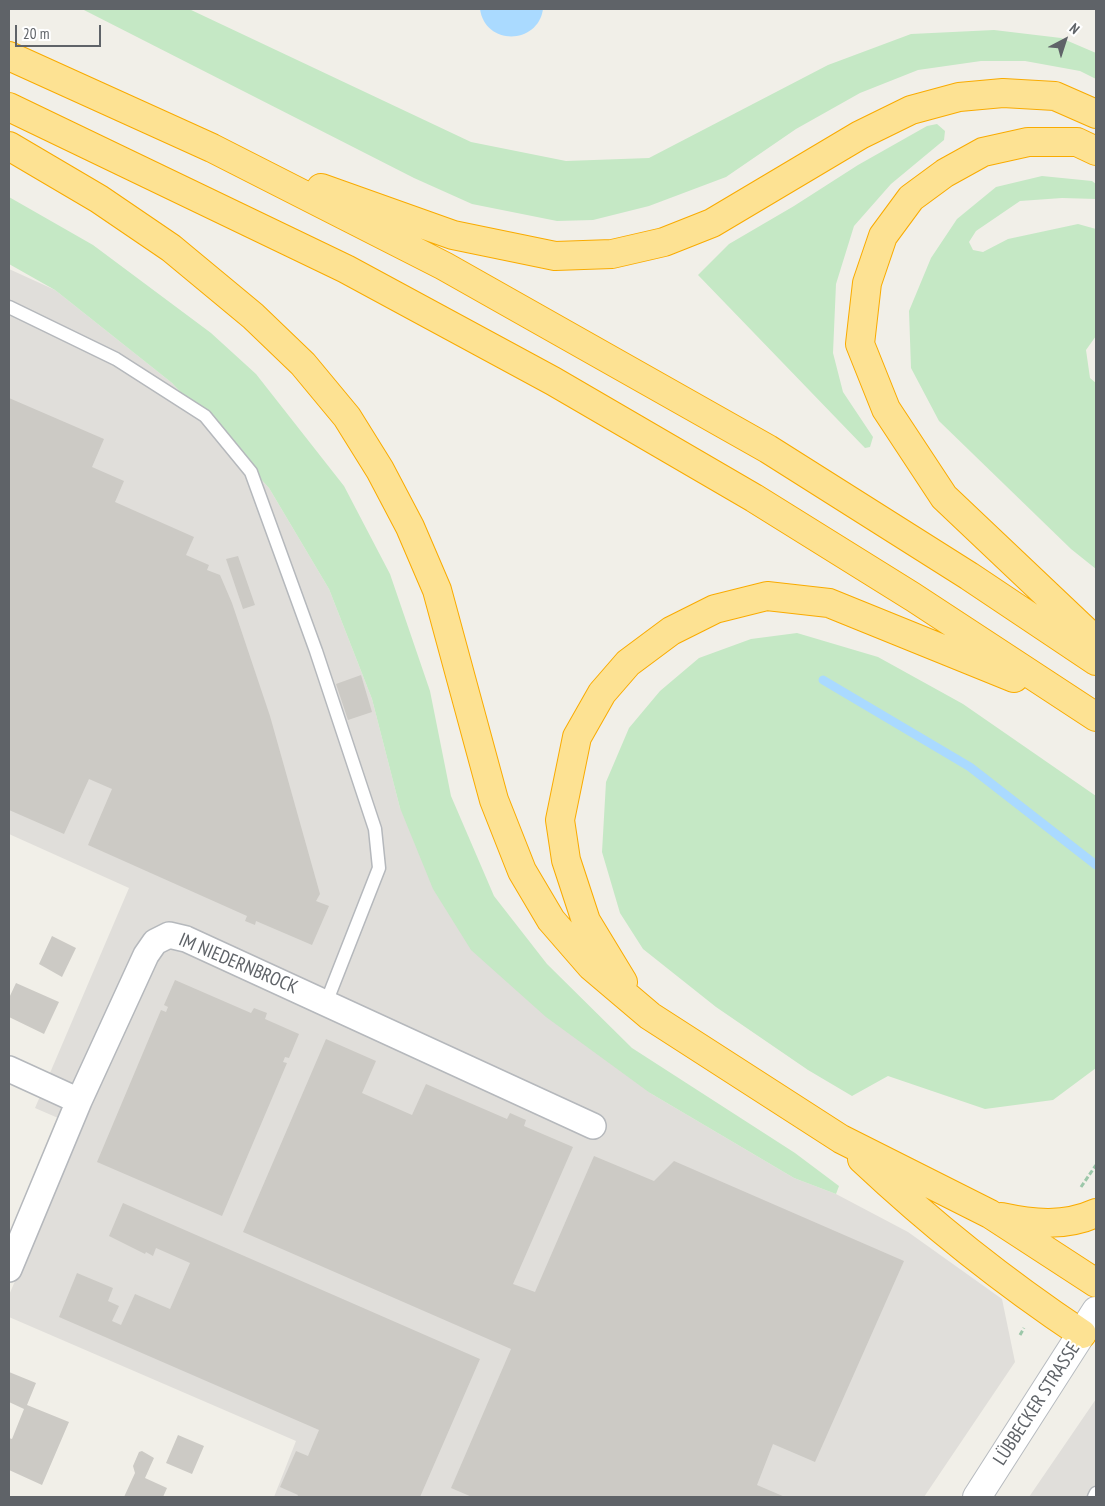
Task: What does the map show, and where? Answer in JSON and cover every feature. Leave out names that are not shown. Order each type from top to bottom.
[{"type":"highway","points":[[9,56],[212,148],[444,266],[768,449],[970,576],[1096,661]]},
{"type":"highway","points":[[212,148],[453,235],[555,256],[612,254],[664,242],[712,223],[860,135],[911,110],[959,97],[1003,93],[1055,96],[1096,114]]},
{"type":"highway","points":[[9,107],[346,269],[553,380],[754,498],[913,597],[1089,712]]},
{"type":"highway","points":[[1096,151],[1077,142],[1028,142],[983,152],[945,173],[912,198],[883,236],[867,283],[860,344],[886,409],[944,497],[1096,640]]},
{"type":"highway","points":[[9,146],[99,199],[171,248],[254,316],[304,364],[346,417],[380,470],[410,527],[436,590],[494,800],[522,871],[551,920],[591,966],[650,1016],[841,1139],[990,1214],[1096,1283]]},
{"type":"highway","points":[[650,1016],[615,971],[586,921],[566,860],[560,820],[577,737],[602,693],[628,663],[671,630],[715,609],[767,596],[830,603],[939,646],[1089,712]]},
{"type":"highway","points":[[841,1139],[905,1200],[1038,1305],[1082,1334]]},
{"type":"highway","points":[[990,1214],[1030,1223],[1058,1223],[1096,1213]]},
{"type":"main road","name":"LÜBBECKER STRASSE","points":[[977,1497],[1096,1311]]},
{"type":"street","name":"IM NIEDERNBROCK","points":[[9,1270],[78,1101],[146,955],[155,942],[169,935],[186,939],[593,1126]]},
{"type":"street","points":[[9,1069],[78,1101]]},
{"type":"lane","points":[[9,307],[116,359],[205,416],[251,472],[316,651],[375,829],[379,868],[326,1003]]},
{"type":"shaded area","points":[[9,269],[55,290],[172,383],[269,488],[329,589],[372,699],[400,808],[650,1093],[794,1178],[836,1194],[908,1232],[1002,1299],[1015,1362],[924,1497],[274,1497],[296,1441],[9,1317],[9,1295],[81,1128],[35,1108],[129,888],[9,834]]},
{"type":"shaded area","points":[[1096,1399],[1096,1497],[1029,1497]]},
{"type":"green space","points":[[82,9],[189,9],[471,142],[566,161],[649,158],[828,65],[911,34],[994,30],[1061,38],[1096,53],[1096,79],[1080,71],[1025,61],[981,61],[918,70],[860,93],[796,129],[726,177],[649,206],[593,220],[557,221],[472,204],[414,178]]},
{"type":"green space","points":[[937,124],[945,131],[944,140],[891,184],[854,226],[836,284],[833,353],[843,392],[873,437],[870,447],[865,448],[698,275],[729,244],[794,206],[858,165],[927,126]]},
{"type":"green space","points":[[1042,176],[1092,181],[1096,184],[1096,199],[1062,198],[1020,201],[976,231],[969,242],[973,250],[983,252],[1008,239],[1078,224],[1096,229],[1096,336],[1086,350],[1090,378],[1096,383],[1096,569],[1071,549],[939,421],[911,368],[909,311],[931,258],[957,219],[996,187]]},
{"type":"green space","points":[[9,197],[93,245],[211,333],[256,374],[344,486],[390,574],[430,691],[451,796],[494,896],[547,964],[632,1048],[795,1153],[839,1186],[836,1194],[794,1178],[650,1093],[546,1017],[471,950],[433,889],[400,808],[372,699],[329,589],[269,488],[172,383],[55,290],[9,264]]},
{"type":"green space","points":[[797,633],[878,657],[963,704],[1096,796],[1096,1068],[1053,1100],[985,1109],[888,1076],[852,1096],[808,1070],[716,1007],[643,949],[620,913],[602,852],[606,782],[629,728],[660,691],[699,658],[751,639]]},
{"type":"water","points":[[480,9],[543,9],[539,21],[532,29],[522,35],[512,36],[501,35],[491,30],[484,21]]},
{"type":"building","points":[[9,398],[104,439],[92,467],[124,481],[115,502],[194,537],[186,555],[209,565],[207,570],[220,575],[232,603],[270,716],[320,894],[316,901],[329,906],[312,945],[256,921],[255,925],[245,921],[247,916],[88,845],[112,789],[89,779],[64,834],[9,810]]},
{"type":"building","points":[[238,556],[255,605],[243,609],[226,559]]},
{"type":"building","points":[[361,675],[372,712],[348,720],[336,684]]},
{"type":"building","points":[[52,936],[76,948],[62,977],[39,964]]},
{"type":"building","points":[[175,980],[251,1013],[254,1008],[267,1013],[265,1019],[299,1034],[289,1058],[285,1057],[283,1062],[287,1063],[222,1216],[97,1162],[161,1010],[166,1012],[168,1007],[164,1005]]},
{"type":"building","points":[[16,983],[59,1002],[44,1034],[9,1017],[9,998]]},
{"type":"building","points":[[326,1039],[376,1061],[362,1093],[412,1115],[426,1084],[507,1119],[510,1113],[526,1120],[524,1126],[573,1147],[513,1284],[535,1292],[594,1156],[654,1181],[674,1161],[904,1261],[815,1462],[773,1444],[757,1485],[785,1497],[472,1497],[451,1488],[511,1349],[243,1232]]},
{"type":"building","points":[[123,1203],[480,1359],[420,1497],[297,1497],[298,1495],[280,1487],[296,1451],[308,1456],[319,1430],[59,1317],[77,1273],[113,1288],[108,1301],[119,1306],[112,1321],[121,1325],[135,1294],[170,1309],[190,1263],[156,1248],[153,1256],[146,1252],[145,1254],[109,1236]]},
{"type":"building","points":[[9,1372],[36,1383],[27,1405],[69,1422],[42,1485],[9,1470],[9,1438],[12,1439],[24,1409],[9,1402]]},
{"type":"building","points":[[178,1435],[204,1446],[192,1474],[166,1463]]},
{"type":"building","points":[[142,1451],[154,1458],[145,1478],[167,1488],[163,1497],[124,1497],[135,1473],[133,1466],[139,1452]]},
{"type":"waterway","points":[[823,680],[970,767],[1096,865]]}]
